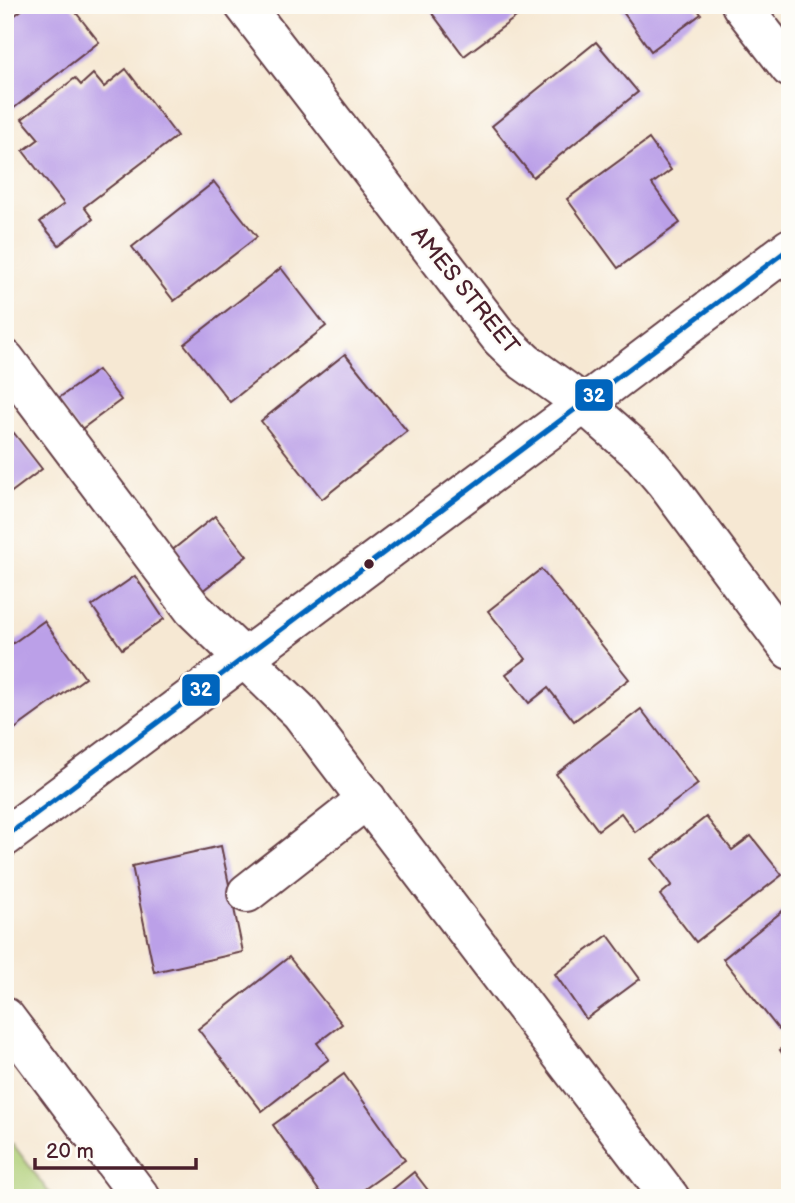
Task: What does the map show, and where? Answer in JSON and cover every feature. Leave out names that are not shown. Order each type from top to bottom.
[{"type":"street","name":"AMES STREET","points":[[244,5],[500,338],[525,362],[584,404],[642,455],[790,650]]},
{"type":"street","points":[[741,5],[790,68]]},
{"type":"street","points":[[5,837],[790,248]]},
{"type":"street","points":[[5,359],[193,609],[300,712],[670,1198]]},
{"type":"street","points":[[247,893],[367,799]]},
{"type":"street","points":[[5,1017],[141,1198]]},
{"type":"green space","points":[[13,1144],[53,1198],[5,1198],[5,1150]]},
{"type":"building","points":[[28,5],[70,5],[99,42],[5,115],[5,23]]},
{"type":"building","points":[[426,5],[514,5],[520,14],[464,56]]},
{"type":"building","points":[[618,5],[694,5],[701,14],[651,51]]},
{"type":"building","points":[[596,42],[638,92],[533,177],[492,126]]},
{"type":"building","points":[[126,69],[177,136],[84,207],[93,219],[59,245],[40,222],[64,204],[23,151],[39,139],[22,119],[75,78],[81,85],[93,74],[104,87]]},
{"type":"building","points":[[649,139],[671,170],[652,184],[680,223],[618,268],[567,199]]},
{"type":"building","points":[[214,182],[257,237],[174,301],[132,247]]},
{"type":"building","points":[[281,268],[326,326],[230,402],[184,344]]},
{"type":"building","points":[[345,354],[407,431],[322,499],[261,421]]},
{"type":"building","points":[[98,370],[121,400],[79,431],[56,400]]},
{"type":"building","points":[[14,433],[42,469],[5,497],[5,440]]},
{"type":"building","points":[[215,516],[247,556],[202,591],[170,552]]},
{"type":"building","points":[[541,569],[629,679],[574,721],[548,688],[529,703],[506,674],[526,659],[488,611]]},
{"type":"building","points":[[135,576],[164,619],[122,649],[92,606]]},
{"type":"building","points":[[44,621],[85,678],[5,736],[5,649]]},
{"type":"building","points":[[641,709],[698,784],[635,832],[621,813],[598,830],[556,774]]},
{"type":"building","points":[[706,817],[732,850],[751,836],[782,875],[696,942],[660,895],[672,885],[652,859]]},
{"type":"building","points":[[221,846],[243,952],[154,972],[132,866]]},
{"type":"building","points":[[785,909],[790,915],[790,1022],[779,1030],[723,959]]},
{"type":"building","points":[[608,935],[640,979],[586,1019],[555,974]]},
{"type":"building","points":[[289,957],[342,1024],[317,1043],[329,1059],[262,1111],[198,1029]]},
{"type":"building","points":[[790,1043],[790,1065],[780,1050]]},
{"type":"building","points":[[344,1074],[405,1160],[352,1198],[324,1198],[273,1125]]},
{"type":"building","points":[[414,1172],[434,1198],[382,1198]]},
{"type":"transit line","name":"32","points":[[5,837],[790,248]]}]
